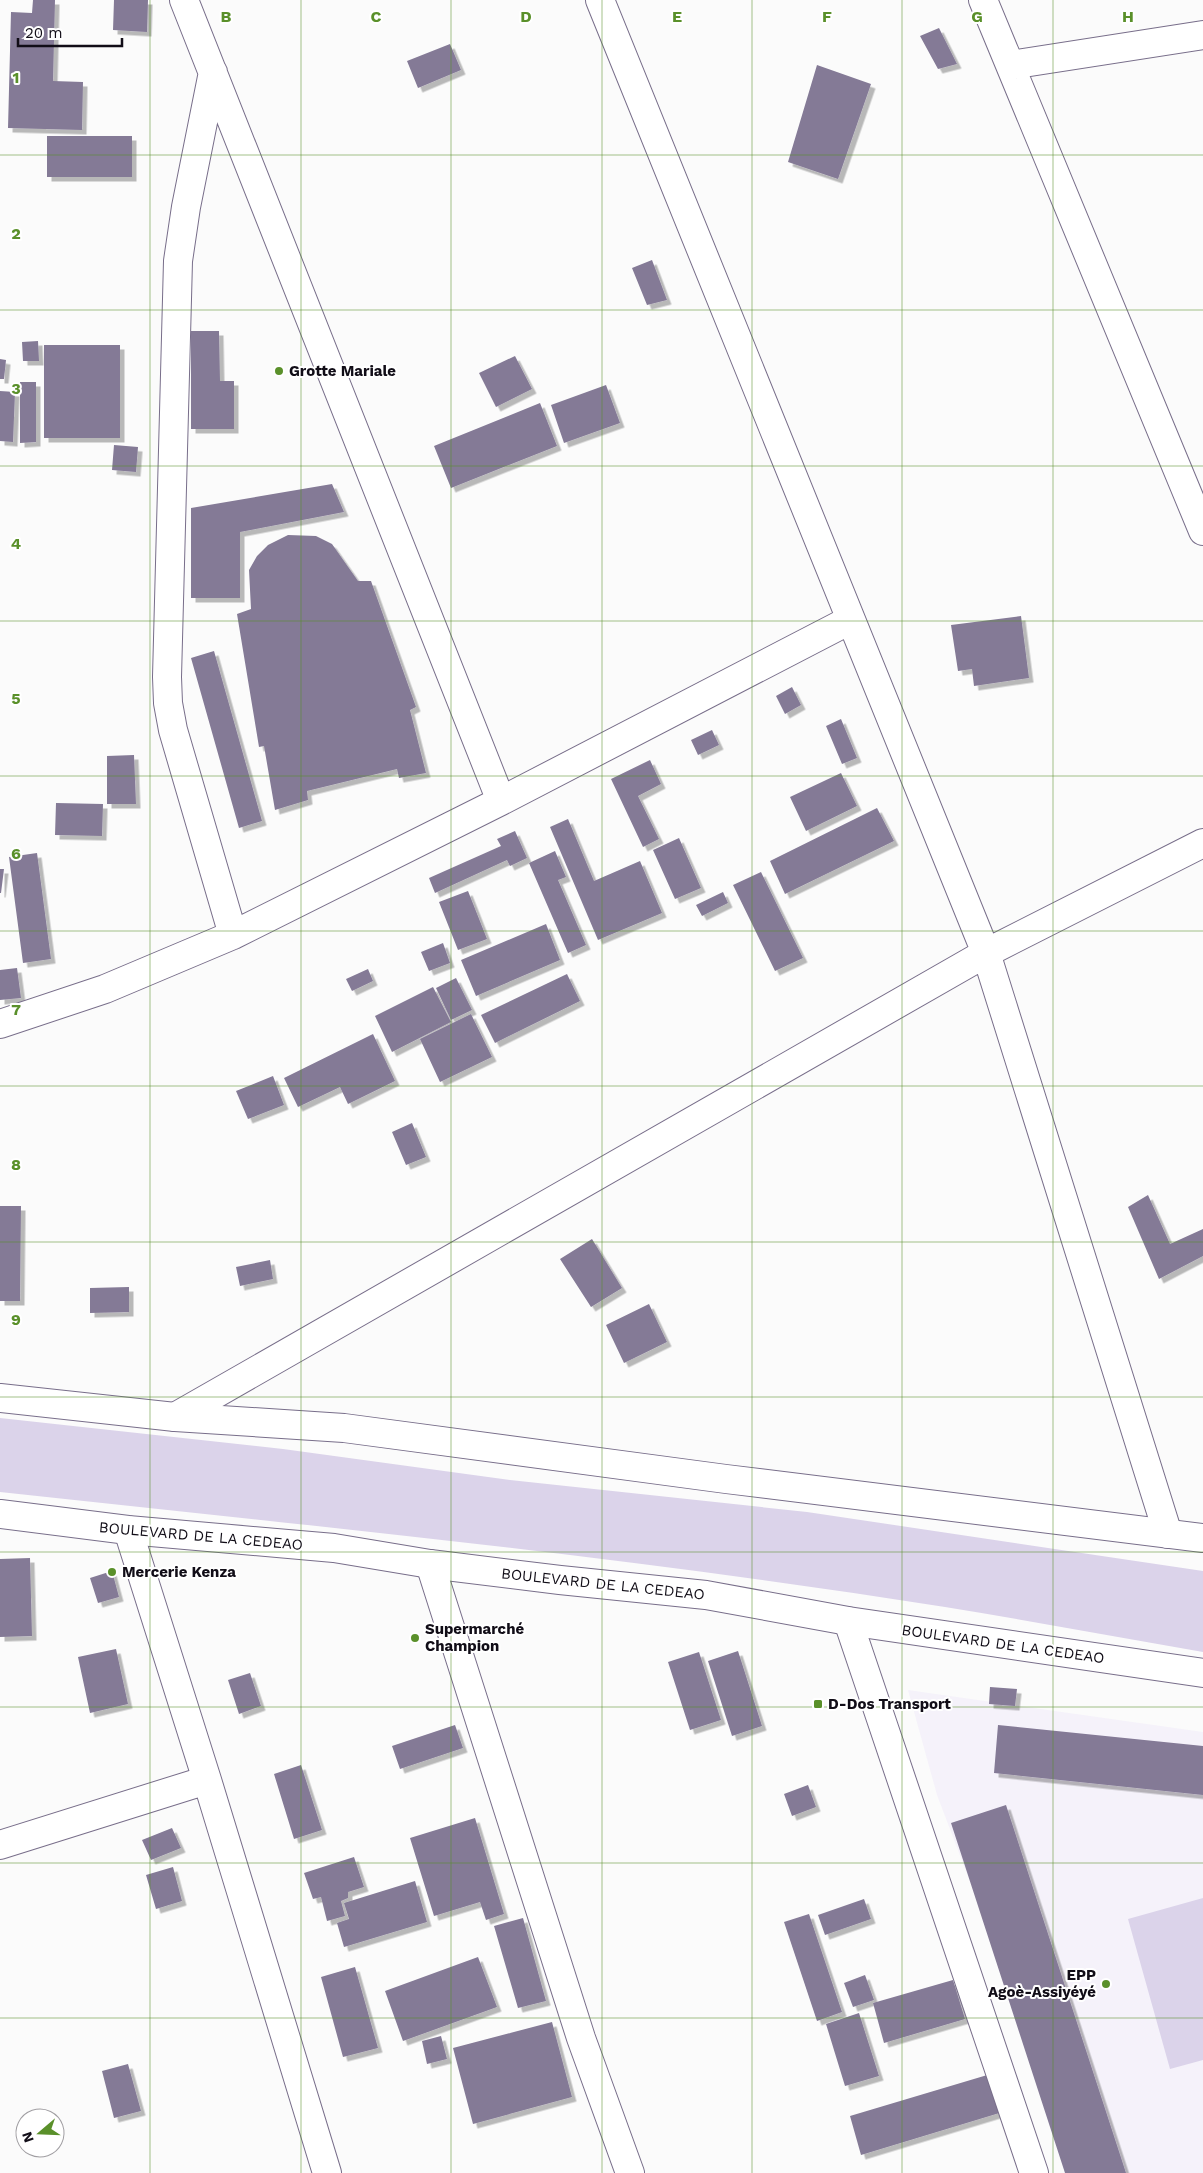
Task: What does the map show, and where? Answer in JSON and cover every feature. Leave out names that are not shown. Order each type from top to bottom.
[{"type":"street","points":[[184,0],[501,801]]},
{"type":"street","points":[[600,0],[986,952],[1168,1534]]},
{"type":"street","points":[[983,0],[1203,531]]},
{"type":"street","points":[[1010,65],[1203,35]]},
{"type":"street","points":[[213,72],[186,207],[178,261],[167,678],[168,703],[173,730],[233,935]]},
{"type":"street","points":[[0,1024],[105,989],[233,935],[501,801],[850,620]]},
{"type":"street","points":[[175,1417],[986,952],[1203,843]]},
{"type":"street","points":[[0,1398],[175,1417],[344,1428],[686,1474],[1203,1538]]},
{"type":"street","name":"BOULEVARD DE LA CEDEAO","points":[[0,1514],[128,1530],[334,1548],[430,1564],[706,1595],[848,1621],[1203,1673]]},
{"type":"street","points":[[128,1530],[208,1780],[327,2173]]},
{"type":"street","points":[[430,1564],[580,2038],[630,2173]]},
{"type":"street","points":[[848,1621],[1034,2173]]},
{"type":"street","points":[[0,1845],[208,1780]]},
{"type":"shaded area","points":[[0,1418],[283,1449],[510,1480],[807,1512],[1203,1571],[1203,1652],[945,1607],[709,1573],[355,1530],[0,1492]]},
{"type":"shaded area","name":"EPP Agoè-Assiyéyé","points":[[908,1690],[1203,1732],[1203,2173],[1081,2173],[937,1795]]},
{"type":"shaded area","points":[[1203,1898],[1203,2060],[1170,2069],[1128,1919]]},
{"type":"building","points":[[33,0],[55,0],[53,81],[83,82],[82,130],[8,128],[11,12],[32,13]]},
{"type":"building","points":[[114,0],[148,0],[147,32],[113,30]]},
{"type":"building","points":[[939,28],[957,64],[938,69],[920,36]]},
{"type":"building","points":[[450,44],[461,70],[418,88],[407,61]]},
{"type":"building","points":[[817,65],[871,84],[838,179],[788,162]]},
{"type":"building","points":[[47,136],[132,136],[132,177],[47,177]]},
{"type":"building","points":[[652,260],[667,300],[647,305],[632,268]]},
{"type":"building","points":[[191,331],[219,331],[220,381],[234,381],[234,429],[191,429]]},
{"type":"building","points":[[38,341],[39,361],[23,361],[22,342]]},
{"type":"building","points":[[44,345],[120,345],[120,438],[44,438]]},
{"type":"building","points":[[515,356],[532,389],[496,407],[479,373]]},
{"type":"building","points":[[0,359],[6,360],[4,379],[0,379]]},
{"type":"building","points":[[20,382],[36,382],[36,442],[20,443]]},
{"type":"building","points":[[606,385],[620,423],[564,443],[551,405]]},
{"type":"building","points":[[0,391],[15,392],[13,442],[0,441]]},
{"type":"building","points":[[540,403],[557,446],[451,488],[434,446]]},
{"type":"building","points":[[114,445],[138,447],[136,472],[112,470]]},
{"type":"building","points":[[332,484],[344,512],[240,532],[240,598],[191,598],[191,508]]},
{"type":"building","points":[[288,535],[316,536],[332,544],[358,581],[371,581],[416,707],[410,710],[426,773],[399,778],[397,769],[307,791],[308,800],[275,810],[264,746],[259,747],[237,614],[251,609],[249,570],[257,556],[268,545]]},
{"type":"building","points":[[1021,616],[1029,678],[974,686],[972,669],[958,671],[951,625]]},
{"type":"building","points":[[214,651],[262,821],[239,828],[191,658]]},
{"type":"building","points":[[792,687],[801,705],[785,714],[776,696]]},
{"type":"building","points":[[841,719],[857,758],[842,764],[826,726]]},
{"type":"building","points":[[712,730],[719,745],[698,755],[691,740]]},
{"type":"building","points":[[134,755],[136,804],[107,804],[107,756]]},
{"type":"building","points":[[650,760],[661,784],[638,796],[659,839],[643,847],[611,779]]},
{"type":"building","points":[[841,773],[857,806],[806,831],[790,797]]},
{"type":"building","points":[[56,803],[103,804],[102,836],[55,835]]},
{"type":"building","points":[[877,808],[894,841],[785,894],[770,861]]},
{"type":"building","points":[[568,819],[594,881],[640,861],[662,913],[598,940],[550,827]]},
{"type":"building","points":[[515,831],[527,858],[510,866],[507,860],[435,893],[429,878],[501,846],[497,839]]},
{"type":"building","points":[[679,838],[701,888],[675,899],[653,850]]},
{"type":"building","points":[[555,851],[566,877],[558,880],[586,945],[568,953],[529,863]]},
{"type":"building","points":[[37,853],[51,959],[23,963],[9,857]]},
{"type":"building","points":[[0,869],[4,869],[1,893],[0,893]]},
{"type":"building","points":[[761,872],[803,958],[775,971],[733,885]]},
{"type":"building","points":[[468,891],[487,939],[458,950],[439,902]]},
{"type":"building","points":[[723,892],[728,903],[702,916],[696,905]]},
{"type":"building","points":[[546,924],[560,960],[476,996],[461,960]]},
{"type":"building","points":[[443,943],[450,963],[429,971],[421,952]]},
{"type":"building","points":[[17,968],[21,998],[0,1000],[0,970]]},
{"type":"building","points":[[368,969],[373,981],[352,991],[346,979]]},
{"type":"building","points":[[567,974],[580,1001],[495,1043],[481,1015]]},
{"type":"building","points":[[456,978],[472,1010],[451,1020],[436,988]]},
{"type":"building","points":[[433,987],[451,1022],[392,1052],[375,1016]]},
{"type":"building","points":[[471,1014],[492,1057],[440,1082],[420,1039]]},
{"type":"building","points":[[373,1034],[395,1081],[348,1104],[340,1087],[298,1107],[284,1078]]},
{"type":"building","points":[[273,1076],[284,1105],[248,1119],[236,1091]]},
{"type":"building","points":[[412,1123],[426,1157],[406,1165],[392,1132]]},
{"type":"building","points":[[1148,1195],[1170,1244],[1203,1229],[1203,1256],[1159,1279],[1128,1207]]},
{"type":"building","points":[[0,1206],[21,1206],[20,1301],[0,1301]]},
{"type":"building","points":[[592,1239],[622,1288],[591,1307],[560,1259]]},
{"type":"building","points":[[270,1260],[273,1279],[240,1286],[236,1267]]},
{"type":"building","points":[[129,1287],[129,1312],[90,1313],[90,1288]]},
{"type":"building","points":[[649,1304],[667,1342],[624,1363],[606,1325]]},
{"type":"building","points":[[30,1558],[32,1636],[0,1637],[0,1559]]},
{"type":"building","points":[[112,1571],[119,1597],[98,1603],[90,1578]]},
{"type":"building","points":[[116,1649],[128,1704],[90,1713],[78,1657]]},
{"type":"building","points":[[738,1651],[762,1726],[732,1736],[708,1661]]},
{"type":"building","points":[[699,1652],[721,1720],[690,1730],[668,1662]]},
{"type":"building","points":[[250,1673],[261,1706],[239,1714],[228,1680]]},
{"type":"building","points":[[990,1687],[1017,1689],[1015,1706],[989,1704]]},
{"type":"building","points":[[455,1725],[463,1748],[400,1769],[392,1746]]},
{"type":"building","points":[[998,1725],[1203,1746],[1203,1795],[994,1773]]},
{"type":"building","points":[[301,1765],[322,1830],[294,1839],[274,1774]]},
{"type":"building","points":[[808,1785],[816,1807],[792,1816],[784,1794]]},
{"type":"building","points":[[1006,1805],[1126,2173],[1065,2173],[951,1823]]},
{"type":"building","points":[[475,1818],[504,1914],[486,1920],[480,1902],[434,1916],[410,1838]]},
{"type":"building","points":[[172,1828],[181,1848],[151,1860],[142,1840]]},
{"type":"building","points":[[354,1857],[364,1887],[348,1892],[348,1898],[341,1901],[345,1916],[327,1921],[321,1897],[313,1899],[304,1873]]},
{"type":"building","points":[[173,1867],[182,1901],[156,1909],[146,1875]]},
{"type":"building","points":[[415,1881],[427,1922],[344,1947],[337,1923],[349,1919],[344,1903]]},
{"type":"building","points":[[864,1899],[871,1919],[825,1935],[818,1915]]},
{"type":"building","points":[[809,1914],[842,2012],[817,2021],[784,1922]]},
{"type":"building","points":[[523,1918],[546,2001],[518,2008],[494,1926]]},
{"type":"building","points":[[478,1957],[497,2007],[403,2041],[385,1991]]},
{"type":"building","points":[[355,1967],[378,2048],[343,2057],[321,1977]]},
{"type":"building","points":[[865,1975],[874,2000],[853,2007],[844,1983]]},
{"type":"building","points":[[953,1980],[965,2019],[884,2043],[873,2003]]},
{"type":"building","points":[[859,2013],[879,2076],[845,2086],[826,2024]]},
{"type":"building","points":[[552,2022],[572,2097],[473,2124],[453,2048]]},
{"type":"building","points":[[441,2036],[447,2059],[427,2064],[422,2041]]},
{"type":"building","points":[[128,2064],[141,2111],[114,2118],[102,2071]]},
{"type":"building","points":[[994,2073],[1006,2111],[861,2155],[850,2116]]},
{"type":"place","name":"Grotte Mariale","points":[[279,371]]},
{"type":"place","name":"Mercerie Kenza","points":[[112,1572]]},
{"type":"place","name":"Supermarché Champion","points":[[415,1638]]},
{"type":"place","name":"D-Dos Transport","points":[[818,1704]]},
{"type":"place","name":"EPP Agoè-Assiyéyé","points":[[1106,1984]]}]
